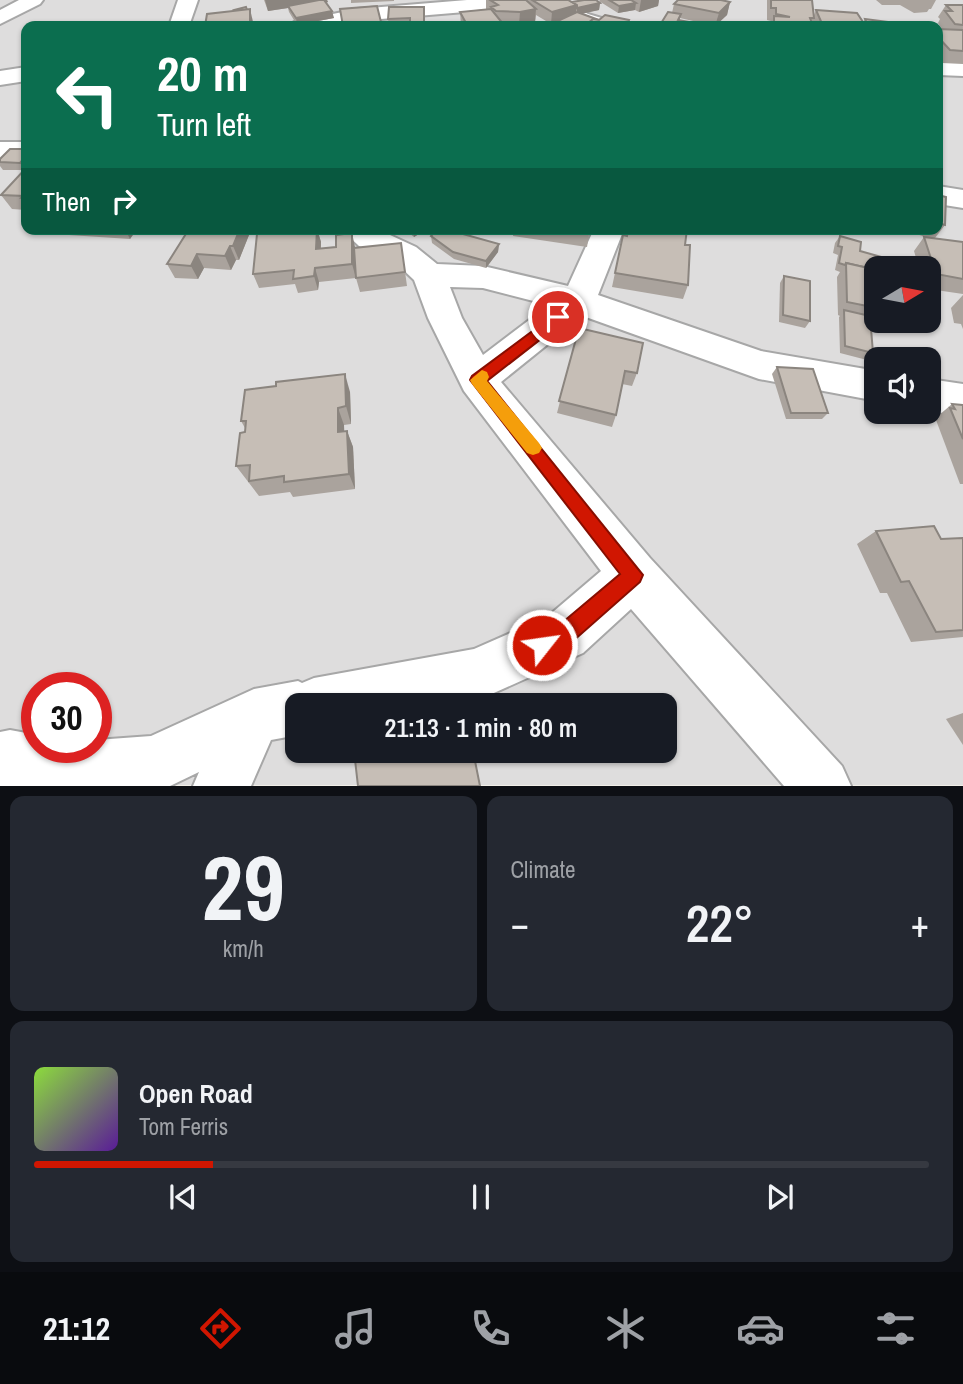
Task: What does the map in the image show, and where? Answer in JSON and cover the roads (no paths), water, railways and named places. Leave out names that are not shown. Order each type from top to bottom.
[{"type":"street","points":[[0,18],[33,0]]},
{"type":"street","points":[[181,21],[188,0]]},
{"type":"street","points":[[326,21],[357,15],[526,1],[556,3],[591,21]]},
{"type":"street","points":[[0,78],[21,75]]},
{"type":"street","points":[[0,150],[21,150]]},
{"type":"street","points":[[943,196],[963,199]]},
{"type":"street","points":[[364,235],[405,254],[429,275],[445,318],[477,380],[633,575],[822,786]]},
{"type":"street","points":[[477,380],[579,301],[606,235]]},
{"type":"street","points":[[429,275],[483,277],[579,301],[759,365],[864,384]]},
{"type":"street","points":[[941,397],[963,400]]},
{"type":"street","points":[[379,693],[476,675],[565,635],[633,575]]},
{"type":"street","points":[[0,760],[10,758],[75,770],[154,764],[276,712]]},
{"type":"street","points":[[222,786],[276,712]]}]
